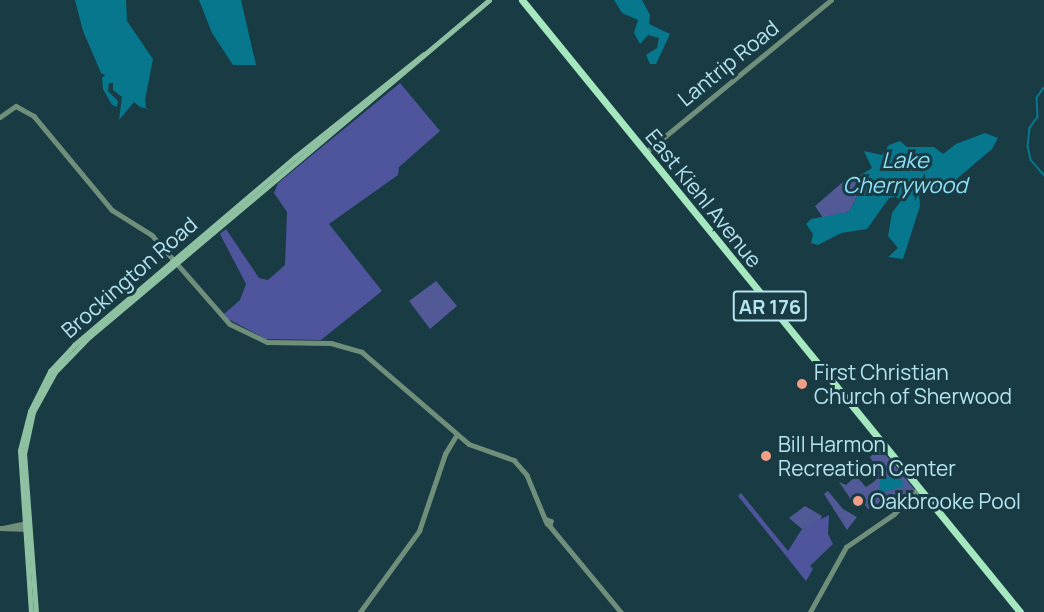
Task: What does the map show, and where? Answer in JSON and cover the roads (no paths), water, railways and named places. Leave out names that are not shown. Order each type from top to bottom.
[{"type":"main road","name":"Brockington Road","points":[[34,612],[20,450],[28,417],[41,386],[71,348],[489,0]]},
{"type":"main road","name":"East Kiehl Avenue","points":[[522,0],[1020,612]]},
{"type":"street","name":"Lantrip Road","points":[[646,152],[831,0]]},
{"type":"street","points":[[0,117],[16,106],[31,113],[112,210],[148,231],[213,309],[237,329],[276,343],[331,343],[362,352],[456,435],[476,447],[508,456],[519,465],[548,522],[621,612]]},
{"type":"street","points":[[360,612],[419,531],[441,464],[456,435]]},
{"type":"street","points":[[810,612],[846,547],[920,491]]},
{"type":"street","points":[[1,528],[26,526]]},
{"type":"water","points":[[75,0],[126,0],[127,21],[153,59],[145,100],[146,108],[152,110],[140,107],[134,102],[119,120],[122,97],[113,90],[113,83],[109,83],[108,91],[118,101],[117,107],[112,105],[103,89],[102,78],[105,75],[101,73],[83,31]]},
{"type":"water","points":[[199,0],[241,0],[256,65],[233,65],[212,33]]},
{"type":"water","points":[[614,0],[642,0],[650,15],[649,24],[670,34],[656,64],[650,64],[646,55],[657,48],[659,38],[648,35],[640,44],[634,33],[638,20],[622,13]]},
{"type":"water","name":"Lake Cherrywood","points":[[985,133],[998,138],[992,149],[953,182],[933,194],[924,191],[919,196],[920,206],[903,259],[888,257],[898,248],[888,236],[892,213],[900,202],[896,196],[889,198],[867,229],[841,233],[818,245],[811,243],[813,234],[806,224],[811,219],[849,212],[859,193],[857,177],[872,168],[864,151],[882,155],[889,145],[900,141],[907,147],[934,147],[943,154],[956,144]]},
{"type":"water","points":[[890,476],[902,480],[904,486],[878,494],[880,480]]},
{"type":"waterway","points":[[1044,88],[1037,98],[1038,117],[1030,128],[1028,146],[1031,160],[1044,175]]},
{"type":"place","name":"First Christian Church of Sherwood","points":[[802,384]]},
{"type":"place","name":"Bill Harmon Recreation Center","points":[[766,456]]},
{"type":"place","name":"Oakbrooke Pool","points":[[858,501]]}]
